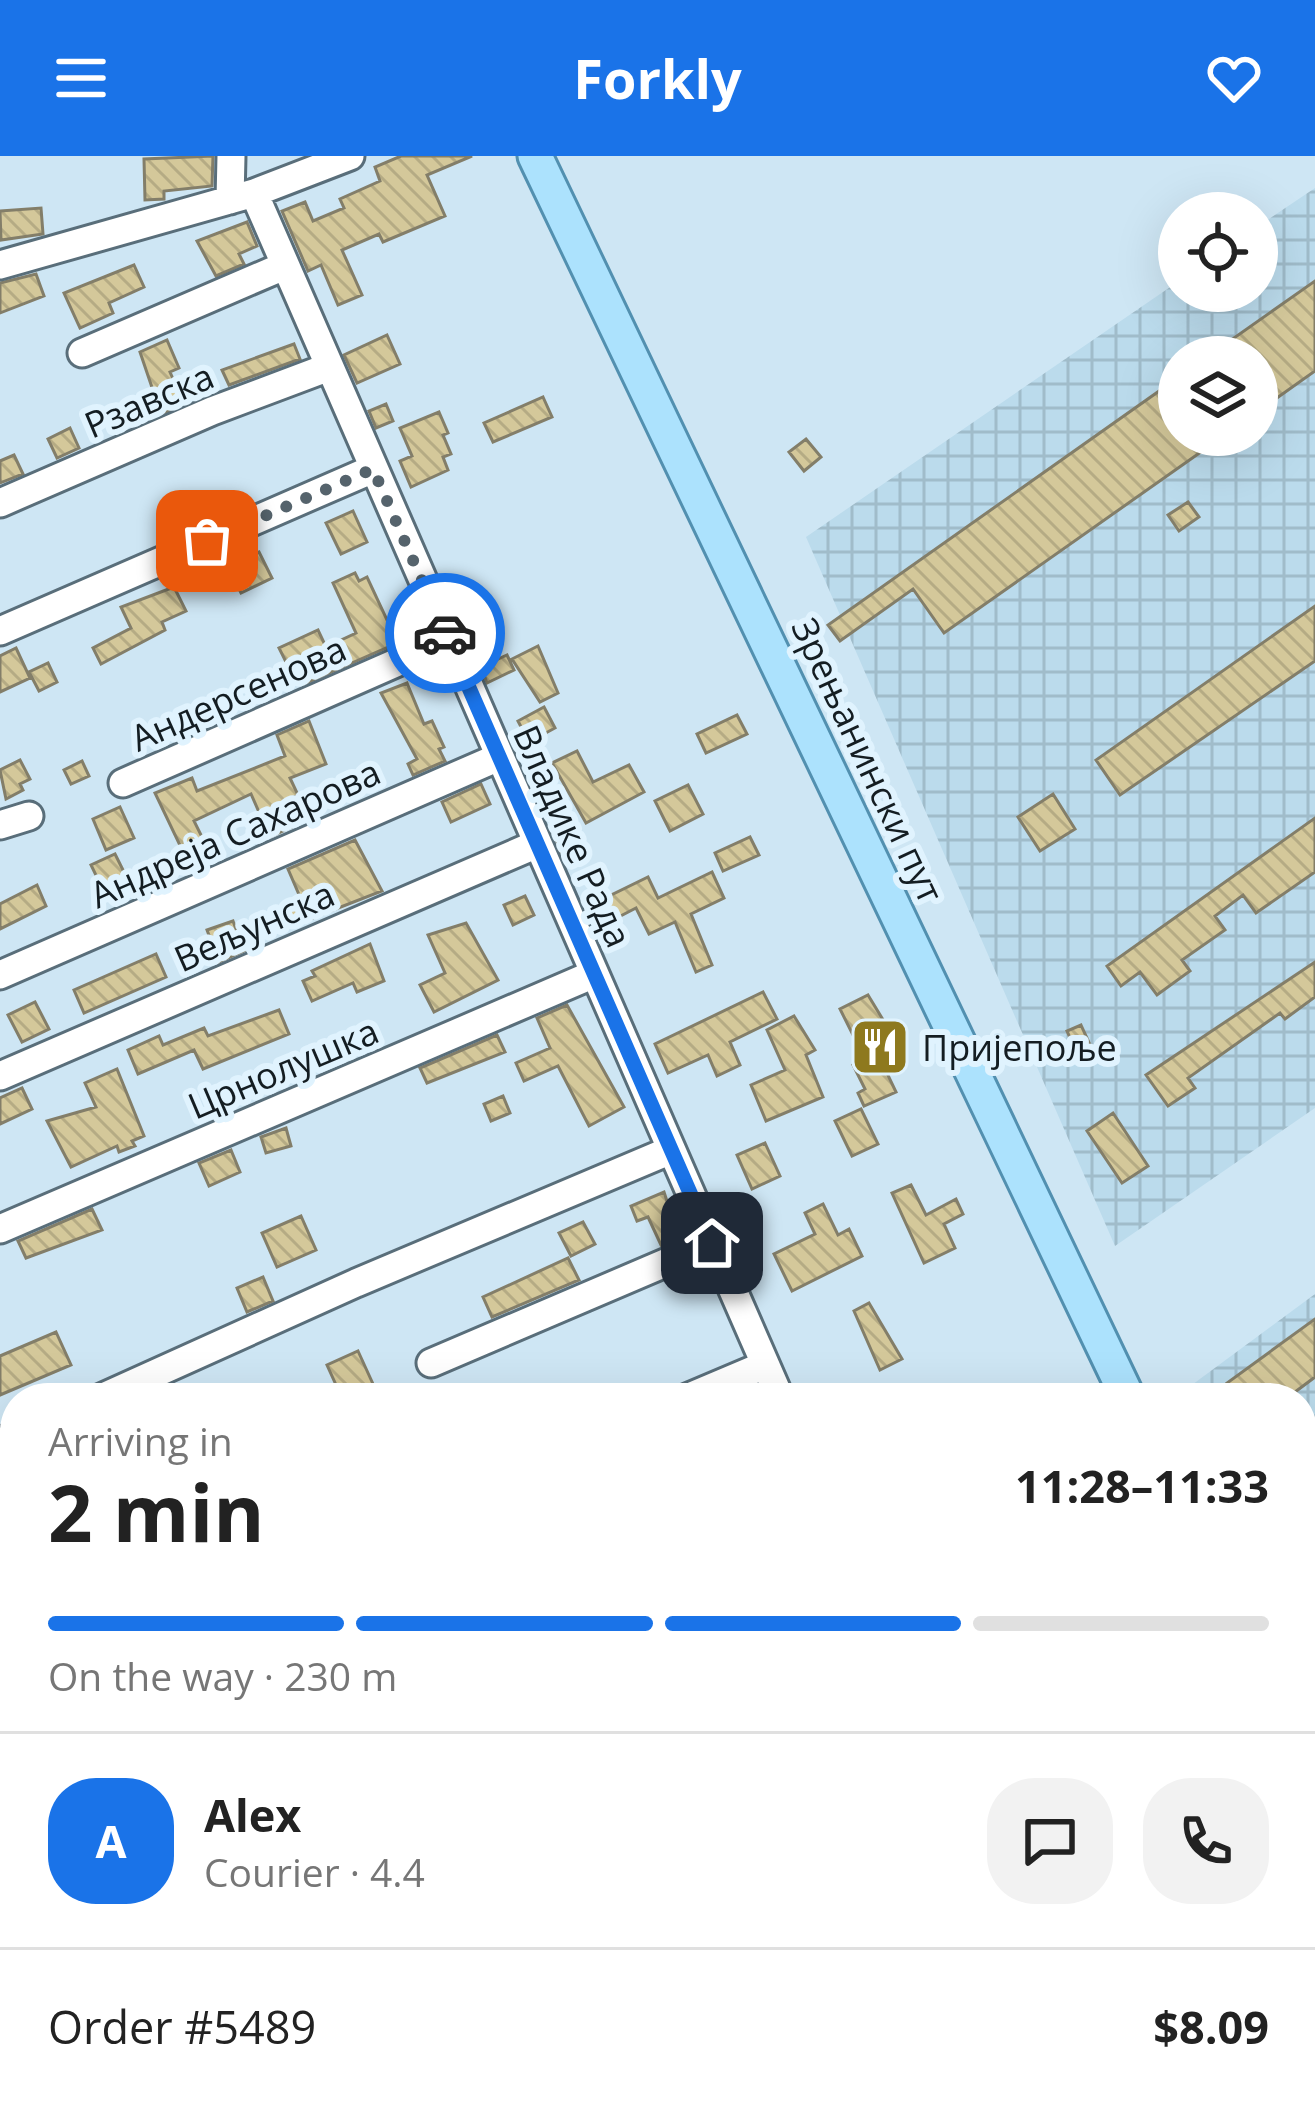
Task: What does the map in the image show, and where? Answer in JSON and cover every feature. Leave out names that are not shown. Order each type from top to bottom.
[{"type":"main road","name":"Зрењанински пут","points":[[535,156],[1121,1383]]},
{"type":"street","points":[[231,156],[242,197]]},
{"type":"street","points":[[0,265],[242,197],[350,156]]},
{"type":"street","name":"Владике Рада","points":[[242,197],[284,266],[773,1383]]},
{"type":"street","points":[[82,353],[284,266]]},
{"type":"street","name":"Рзавска","points":[[0,503],[212,411],[329,368]]},
{"type":"street","points":[[0,631],[373,469]]},
{"type":"street","name":"Андерсенова","points":[[123,783],[448,640]]},
{"type":"street","name":"Андреја Сахарова","points":[[0,976],[499,757]]},
{"type":"street","points":[[0,825],[29,816]]},
{"type":"street","name":"Вељунска","points":[[0,1076],[537,844]]},
{"type":"street","name":"Црнолушка","points":[[0,1229],[594,974]]},
{"type":"street","points":[[134,1383],[356,1282],[671,1150]]},
{"type":"street","points":[[431,1363],[712,1243]]},
{"type":"street","points":[[722,1383],[765,1365]]},
{"type":"shaded area","points":[[1315,188],[1315,1108],[1115,1246],[806,537],[1158,295],[1158,312],[1278,312],[1278,213]]},
{"type":"shaded area","points":[[1315,1294],[1315,1383],[1194,1383]]},
{"type":"building","points":[[213,156],[212,186],[164,191],[164,199],[145,200],[144,159]]},
{"type":"building","points":[[401,156],[472,156],[427,175],[445,216],[383,242],[379,234],[342,250],[362,295],[338,305],[321,265],[308,271],[282,211],[305,202],[313,221],[344,208],[340,199],[380,181],[375,167]]},
{"type":"building","points":[[41,208],[43,234],[1,240],[0,211]]},
{"type":"building","points":[[247,222],[257,246],[239,254],[244,264],[216,276],[197,241]]},
{"type":"building","points":[[134,265],[144,287],[109,303],[113,313],[80,328],[64,293]]},
{"type":"building","points":[[36,274],[44,296],[0,313],[0,283]]},
{"type":"building","points":[[1315,281],[1315,371],[1278,397],[1278,336],[1237,336],[1278,312],[1278,307]]},
{"type":"building","points":[[387,335],[400,364],[357,383],[344,355]]},
{"type":"building","points":[[167,340],[179,368],[170,372],[184,404],[161,414],[140,352]]},
{"type":"building","points":[[294,344],[300,359],[229,385],[222,370]]},
{"type":"building","points":[[1158,392],[1158,456],[1195,456],[944,633],[913,589],[840,641],[828,625]]},
{"type":"building","points":[[543,397],[552,417],[493,442],[484,423]]},
{"type":"building","points":[[386,404],[393,421],[376,428],[369,411]]},
{"type":"building","points":[[439,412],[448,433],[443,435],[451,454],[443,457],[448,470],[411,487],[400,461],[412,456],[400,428]]},
{"type":"building","points":[[70,428],[79,448],[57,458],[48,439]]},
{"type":"building","points":[[806,439],[821,457],[804,471],[789,452]]},
{"type":"building","points":[[14,455],[23,474],[0,483],[0,461]]},
{"type":"building","points":[[1188,502],[1199,517],[1179,531],[1168,515]]},
{"type":"building","points":[[353,511],[367,542],[341,554],[326,523]]},
{"type":"building","points":[[259,552],[272,578],[241,593],[228,567]]},
{"type":"building","points":[[355,573],[359,581],[367,577],[387,620],[393,617],[404,640],[304,684],[293,661],[287,664],[279,648],[318,630],[326,647],[356,633],[333,583]]},
{"type":"building","points":[[174,587],[186,611],[162,622],[165,630],[101,664],[93,648],[131,628],[121,607]]},
{"type":"building","points":[[1315,606],[1315,661],[1120,795],[1096,760]]},
{"type":"building","points":[[538,646],[558,693],[540,702],[512,659]]},
{"type":"building","points":[[16,648],[30,678],[0,692],[0,656]]},
{"type":"building","points":[[507,655],[514,670],[487,683],[481,667]]},
{"type":"building","points":[[48,663],[57,682],[39,691],[29,672]]},
{"type":"building","points":[[407,683],[424,724],[432,721],[445,761],[413,775],[408,764],[417,759],[381,693]]},
{"type":"building","points":[[544,707],[555,728],[529,742],[518,721]]},
{"type":"building","points":[[737,715],[747,734],[706,753],[697,734]]},
{"type":"building","points":[[309,721],[326,764],[290,778],[298,795],[285,801],[296,825],[270,837],[251,794],[194,821],[207,847],[186,858],[155,793],[192,778],[197,791],[285,756],[277,735]]},
{"type":"building","points":[[577,751],[593,782],[629,765],[644,792],[586,823],[552,763]]},
{"type":"building","points":[[20,760],[30,779],[20,784],[23,790],[6,799],[0,770]]},
{"type":"building","points":[[82,761],[89,776],[71,784],[64,770]]},
{"type":"building","points":[[481,784],[490,804],[451,822],[442,802]]},
{"type":"building","points":[[688,785],[703,814],[670,831],[655,801]]},
{"type":"building","points":[[1053,794],[1075,829],[1040,851],[1018,817]]},
{"type":"building","points":[[120,807],[134,838],[106,850],[93,819]]},
{"type":"building","points":[[1315,818],[1315,872],[1256,913],[1243,895],[1215,916],[1225,930],[1182,960],[1190,971],[1157,995],[1140,972],[1121,986],[1107,966]]},
{"type":"building","points":[[570,830],[582,854],[566,862],[553,833]]},
{"type":"building","points":[[750,837],[759,855],[723,871],[715,853]]},
{"type":"building","points":[[355,840],[382,891],[292,926],[282,905],[300,897],[288,869]]},
{"type":"building","points":[[115,854],[131,886],[107,898],[91,865]]},
{"type":"building","points":[[712,872],[724,898],[691,914],[712,965],[696,972],[675,922],[649,934],[636,908],[607,923],[597,902],[648,877],[658,898]]},
{"type":"building","points":[[37,885],[46,906],[0,929],[0,904]]},
{"type":"building","points":[[525,896],[534,915],[513,925],[504,905]]},
{"type":"building","points":[[233,921],[244,951],[219,962],[207,930]]},
{"type":"building","points":[[466,923],[498,980],[434,1012],[420,985],[445,973],[428,935]]},
{"type":"building","points":[[370,944],[384,981],[357,992],[353,983],[312,1001],[303,981],[315,976],[312,971]]},
{"type":"building","points":[[156,954],[166,977],[84,1013],[74,990]]},
{"type":"building","points":[[1315,962],[1315,997],[1285,1019],[1280,1013],[1188,1078],[1195,1088],[1168,1106],[1146,1075]]},
{"type":"building","points":[[763,992],[777,1019],[730,1042],[740,1065],[717,1076],[708,1055],[668,1073],[655,1044]]},
{"type":"building","points":[[868,995],[905,1056],[884,1067],[896,1092],[864,1106],[858,1093],[865,1089],[853,1065],[865,1059],[840,1009]]},
{"type":"building","points":[[35,1002],[49,1029],[22,1042],[8,1015]]},
{"type":"building","points":[[567,1005],[624,1107],[589,1126],[558,1066],[524,1081],[516,1063],[550,1048],[537,1018]]},
{"type":"building","points":[[279,1010],[289,1034],[203,1069],[194,1050],[138,1074],[128,1050],[159,1036],[163,1045],[204,1028],[208,1036]]},
{"type":"building","points":[[794,1016],[815,1050],[806,1055],[823,1097],[766,1121],[751,1085],[785,1070],[767,1030]]},
{"type":"building","points":[[1081,1025],[1092,1049],[1078,1055],[1067,1031]]},
{"type":"building","points":[[497,1035],[505,1052],[427,1083],[420,1068]]},
{"type":"building","points":[[117,1069],[144,1136],[132,1141],[135,1146],[119,1152],[117,1146],[71,1167],[47,1121],[96,1107],[85,1083]]},
{"type":"building","points":[[22,1088],[32,1109],[0,1124],[0,1098]]},
{"type":"building","points":[[503,1096],[510,1113],[491,1121],[484,1104]]},
{"type":"building","points":[[861,1109],[878,1144],[852,1156],[835,1121]]},
{"type":"building","points":[[1113,1113],[1148,1166],[1122,1183],[1087,1131]]},
{"type":"building","points":[[286,1128],[291,1146],[266,1153],[261,1137]]},
{"type":"building","points":[[765,1143],[780,1176],[752,1189],[737,1155]]},
{"type":"building","points":[[231,1150],[240,1172],[209,1186],[199,1163]]},
{"type":"building","points":[[911,1185],[926,1215],[956,1199],[963,1214],[944,1224],[955,1248],[924,1263],[892,1193]]},
{"type":"building","points":[[664,1192],[679,1238],[661,1245],[648,1217],[637,1221],[631,1206]]},
{"type":"building","points":[[823,1204],[838,1235],[849,1229],[862,1256],[792,1291],[774,1254],[815,1234],[805,1213]]},
{"type":"building","points":[[92,1209],[102,1230],[26,1258],[18,1241]]},
{"type":"building","points":[[301,1216],[316,1250],[277,1267],[262,1233]]},
{"type":"building","points":[[583,1222],[595,1244],[571,1256],[559,1233]]},
{"type":"building","points":[[568,1258],[579,1280],[492,1317],[483,1297]]},
{"type":"building","points":[[263,1277],[273,1301],[247,1312],[237,1288]]},
{"type":"building","points":[[869,1303],[902,1359],[880,1370],[854,1311]]},
{"type":"building","points":[[1315,1319],[1315,1377],[1307,1383],[1227,1383]]},
{"type":"building","points":[[56,1332],[71,1365],[28,1383],[0,1383],[0,1356]]},
{"type":"building","points":[[358,1351],[373,1383],[335,1383],[327,1365]]},
{"type":"way so far","points":[[207,541],[373,469],[445,633]]},
{"type":"place","name":"Пријепоље","points":[[880,1047]]},
{"type":"route","points":[[445,633],[712,1243]]}]
